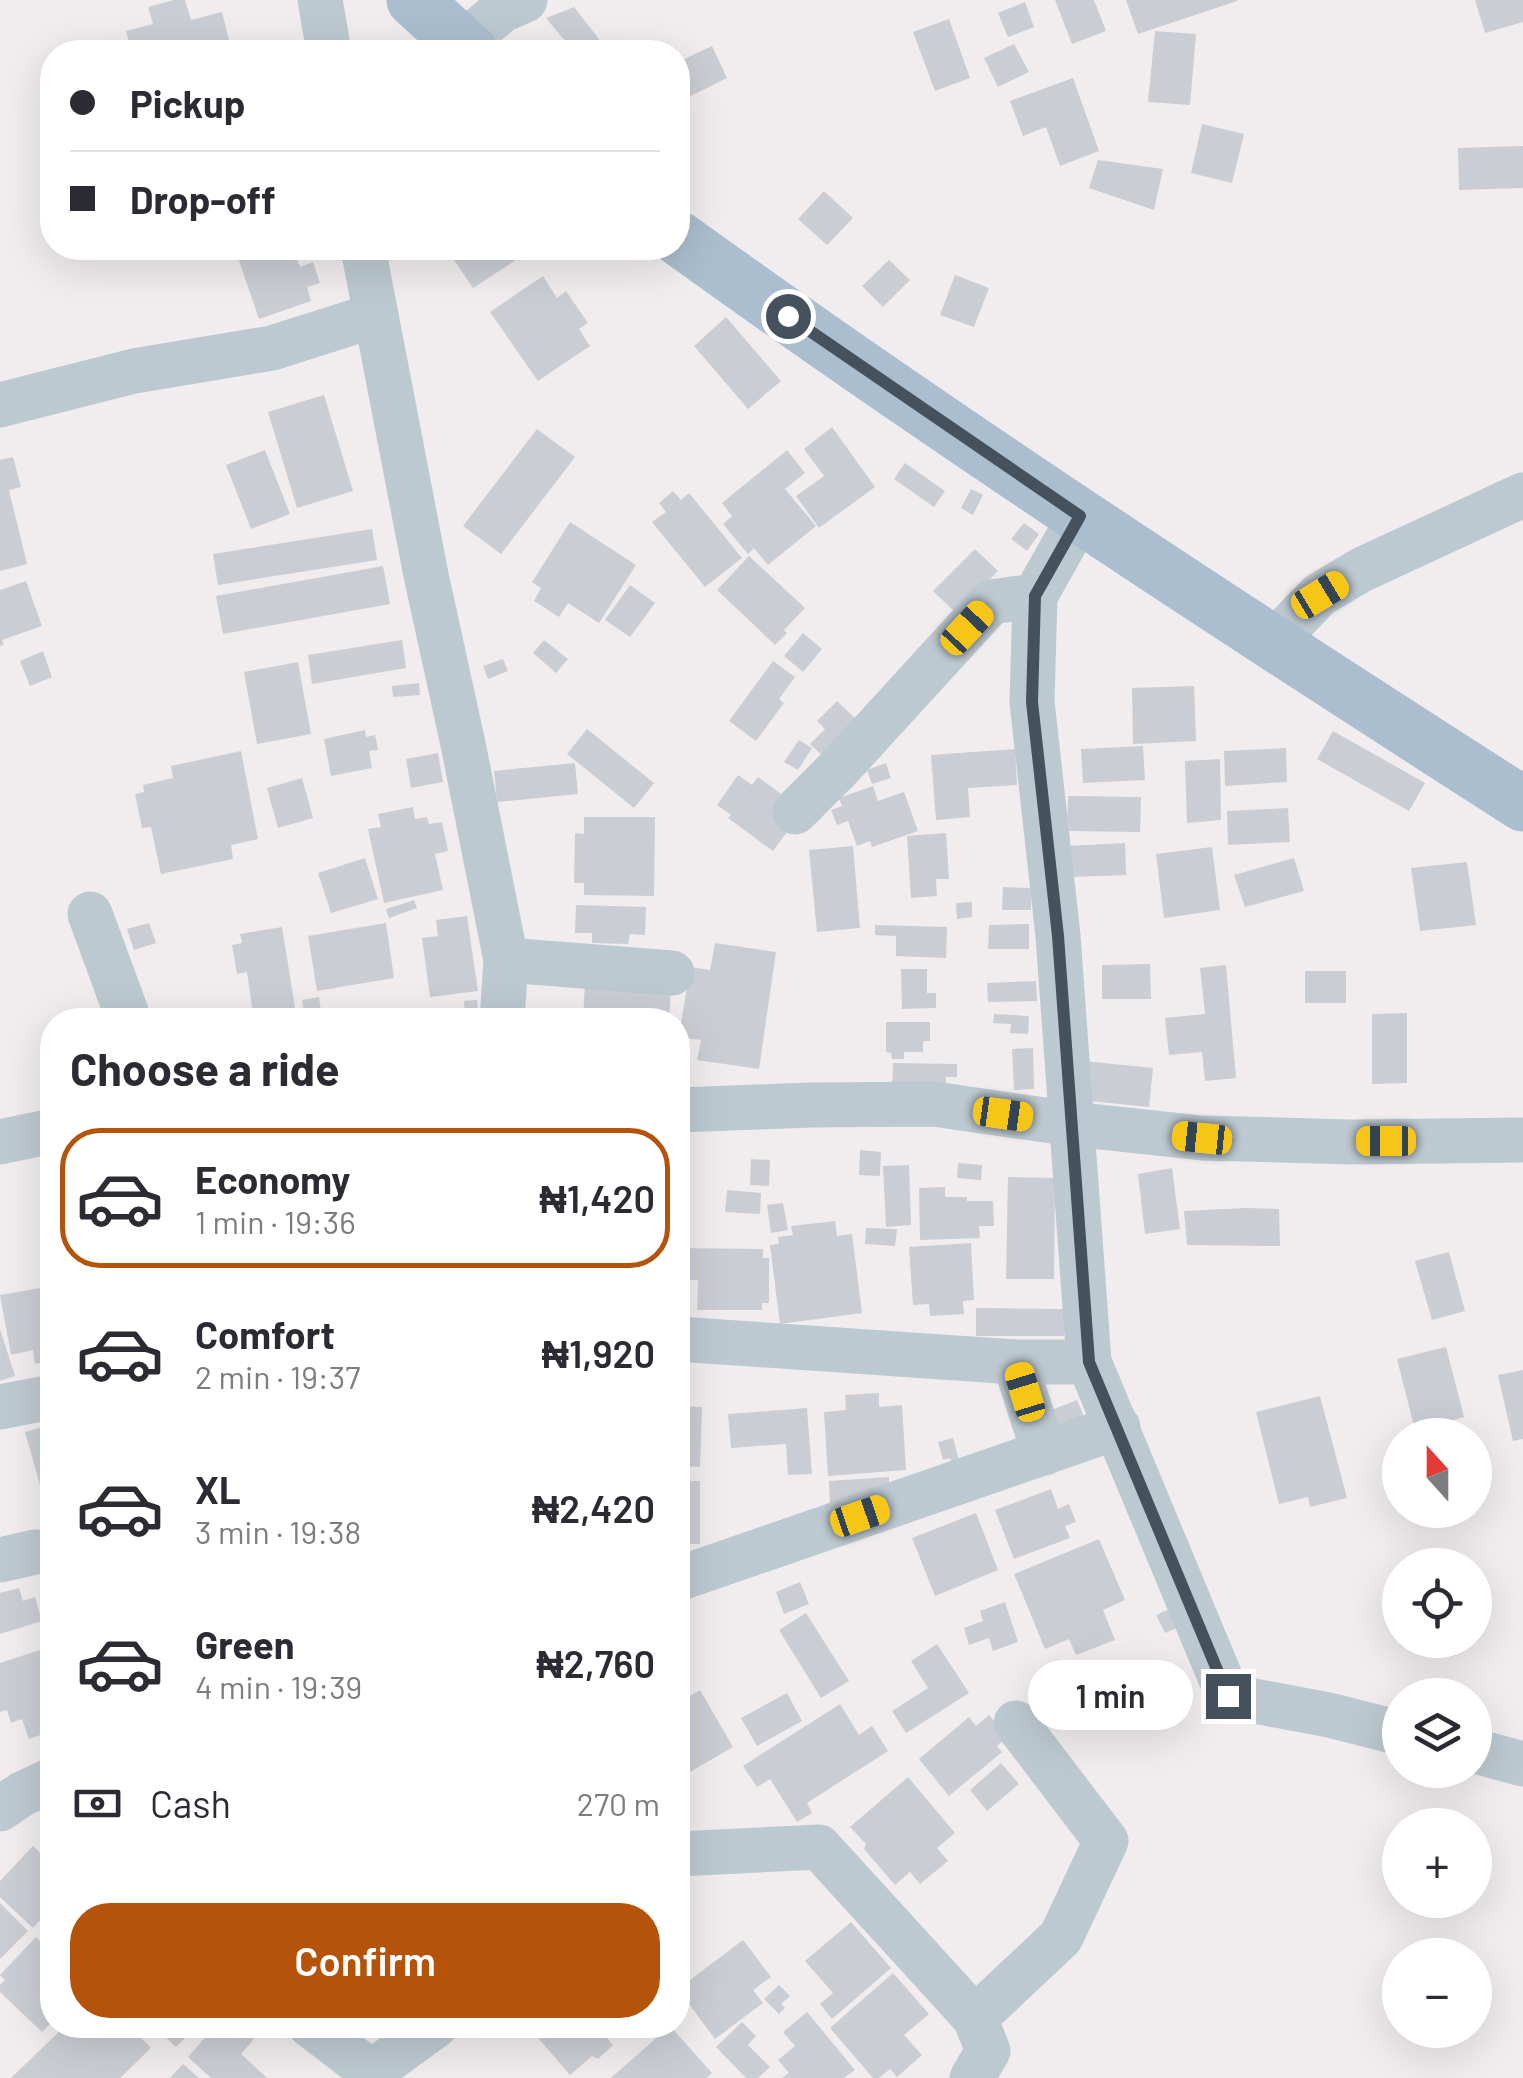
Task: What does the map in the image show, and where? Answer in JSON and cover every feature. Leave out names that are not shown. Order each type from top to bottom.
[{"type":"main road","points":[[414,0],[457,40]]},
{"type":"main road","points":[[690,246],[1080,516],[1523,804]]},
{"type":"street","points":[[320,0],[326,40]]},
{"type":"street","points":[[474,40],[502,10],[525,0]]},
{"type":"street","points":[[365,260],[506,960],[503,1008]]},
{"type":"street","points":[[0,406],[134,371],[272,348],[376,315]]},
{"type":"street","points":[[1272,644],[1320,595],[1361,570],[1523,496]]},
{"type":"street","points":[[1080,516],[1035,596],[1032,702],[1058,936],[1089,1362],[1228,1696],[1382,1728]]},
{"type":"street","points":[[795,812],[991,602],[1035,596]]},
{"type":"street","points":[[90,914],[125,1008]]},
{"type":"street","points":[[506,960],[672,974]]},
{"type":"street","points":[[690,1110],[934,1104],[1202,1138],[1352,1142],[1523,1140]]},
{"type":"street","points":[[0,1142],[40,1134]]},
{"type":"street","points":[[690,1340],[1015,1362],[1089,1362]]},
{"type":"street","points":[[1015,1362],[1044,1454]]},
{"type":"street","points":[[0,1408],[40,1400]]},
{"type":"street","points":[[690,1575],[1118,1427]]},
{"type":"street","points":[[974,2018],[1061,1938],[1106,1841],[1016,1723]]},
{"type":"street","points":[[1492,1756],[1523,1764]]},
{"type":"street","points":[[0,1809],[40,1786]]},
{"type":"street","points":[[690,1853],[819,1848],[974,2018],[988,2051],[972,2078]]},
{"type":"street","points":[[327,2038],[376,2075],[420,2038]]},
{"type":"building","points":[[185,0],[191,20],[222,12],[229,40],[129,40],[126,31],[153,24],[148,7]]},
{"type":"building","points":[[1055,0],[1094,0],[1106,31],[1072,44]]},
{"type":"building","points":[[1126,0],[1237,0],[1237,1],[1138,34]]},
{"type":"building","points":[[1475,0],[1523,0],[1523,22],[1485,33]]},
{"type":"building","points":[[1025,2],[1034,27],[1008,37],[998,13]]},
{"type":"building","points":[[574,7],[600,40],[564,40],[546,18]]},
{"type":"building","points":[[949,19],[970,78],[935,91],[913,32]]},
{"type":"building","points":[[1155,31],[1196,34],[1190,105],[1148,102]]},
{"type":"building","points":[[1014,44],[1029,72],[998,87],[984,58]]},
{"type":"building","points":[[712,46],[727,78],[690,96],[690,56]]},
{"type":"building","points":[[1073,78],[1099,151],[1060,166],[1046,127],[1023,136],[1010,101]]},
{"type":"building","points":[[1202,124],[1244,134],[1232,183],[1191,173]]},
{"type":"building","points":[[1523,146],[1523,188],[1459,190],[1458,148]]},
{"type":"building","points":[[1098,160],[1163,169],[1154,210],[1089,188]]},
{"type":"building","points":[[824,191],[853,218],[827,245],[798,219]]},
{"type":"building","points":[[239,260],[297,260],[300,267],[313,262],[320,283],[307,287],[311,301],[259,319]]},
{"type":"building","points":[[454,260],[516,260],[473,288]]},
{"type":"building","points":[[889,260],[910,280],[883,307],[862,286]]},
{"type":"building","points":[[955,275],[989,288],[974,327],[940,315]]},
{"type":"building","points":[[543,276],[557,298],[566,291],[588,323],[579,329],[590,346],[538,381],[490,312]]},
{"type":"building","points":[[726,317],[781,381],[748,409],[694,346]]},
{"type":"building","points":[[324,395],[353,491],[297,508],[268,412]]},
{"type":"building","points":[[832,427],[875,487],[819,528],[796,496],[824,476],[804,449]]},
{"type":"building","points":[[537,429],[575,457],[501,554],[463,526]]},
{"type":"building","points":[[265,450],[290,514],[251,529],[226,465]]},
{"type":"building","points":[[787,450],[805,473],[785,489],[816,526],[768,565],[754,548],[748,554],[723,524],[732,516],[722,503]]},
{"type":"building","points":[[13,457],[21,487],[9,490],[27,564],[0,571],[0,460]]},
{"type":"building","points":[[905,463],[945,491],[934,507],[894,479]]},
{"type":"building","points":[[971,489],[983,495],[973,515],[961,508]]},
{"type":"building","points":[[673,491],[681,500],[689,493],[742,558],[705,587],[652,522],[666,512],[659,503]]},
{"type":"building","points":[[570,522],[636,565],[599,623],[568,603],[559,617],[534,601],[541,588],[532,582]]},
{"type":"building","points":[[1024,523],[1039,534],[1027,551],[1011,539]]},
{"type":"building","points":[[372,529],[377,560],[218,585],[213,554]]},
{"type":"building","points":[[975,549],[998,571],[957,614],[933,591]]},
{"type":"building","points":[[749,556],[805,608],[775,645],[717,590]]},
{"type":"building","points":[[383,566],[390,604],[223,634],[216,596]]},
{"type":"building","points":[[26,581],[42,626],[2,640],[4,645],[0,646],[0,590]]},
{"type":"building","points":[[630,585],[655,603],[630,637],[605,620]]},
{"type":"building","points":[[803,633],[822,649],[803,672],[784,656]]},
{"type":"building","points":[[402,640],[406,668],[312,684],[308,655]]},
{"type":"building","points":[[544,640],[568,659],[556,673],[533,653]]},
{"type":"building","points":[[43,651],[52,677],[30,686],[20,661]]},
{"type":"building","points":[[503,659],[508,671],[488,679],[483,666]]},
{"type":"building","points":[[773,661],[795,677],[779,699],[784,703],[756,741],[729,721]]},
{"type":"building","points":[[298,662],[311,734],[257,744],[244,672]]},
{"type":"building","points":[[419,683],[420,695],[393,697],[392,686]]},
{"type":"building","points":[[1194,686],[1196,741],[1133,744],[1132,688]]},
{"type":"building","points":[[837,701],[858,721],[824,757],[810,744],[825,729],[817,721]]},
{"type":"building","points":[[587,729],[654,783],[634,808],[567,754]]},
{"type":"building","points":[[365,730],[366,737],[375,735],[378,750],[369,751],[372,768],[331,776],[324,739]]},
{"type":"building","points":[[1333,731],[1425,783],[1409,811],[1317,759]]},
{"type":"building","points":[[799,740],[812,748],[798,770],[784,762]]},
{"type":"building","points":[[1143,746],[1145,780],[1083,783],[1081,749]]},
{"type":"building","points":[[1286,748],[1287,782],[1225,786],[1224,751]]},
{"type":"building","points":[[1015,749],[1017,785],[968,788],[970,817],[936,820],[931,755]]},
{"type":"building","points":[[241,751],[258,839],[231,845],[233,859],[161,874],[151,827],[142,828],[135,794],[144,792],[143,785],[173,778],[171,766]]},
{"type":"building","points":[[438,753],[443,782],[411,788],[406,759]]},
{"type":"building","points":[[1220,759],[1221,820],[1187,823],[1185,761]]},
{"type":"building","points":[[575,763],[578,794],[497,802],[494,771]]},
{"type":"building","points":[[886,763],[891,778],[872,784],[867,770]]},
{"type":"building","points":[[738,775],[752,785],[758,777],[803,810],[773,851],[728,818],[731,815],[717,805]]},
{"type":"building","points":[[302,778],[313,818],[278,828],[267,788]]},
{"type":"building","points":[[873,786],[878,801],[904,792],[918,831],[872,847],[870,841],[857,846],[848,821],[837,825],[831,810],[842,806],[839,798]]},
{"type":"building","points":[[1068,796],[1141,797],[1140,832],[1067,831]]},
{"type":"building","points":[[413,807],[415,819],[427,817],[429,824],[442,822],[448,851],[435,854],[443,890],[384,903],[368,829],[381,827],[378,814]]},
{"type":"building","points":[[1288,808],[1290,842],[1228,845],[1227,811]]},
{"type":"building","points":[[584,817],[655,817],[654,896],[584,895],[584,883],[574,883],[575,833],[584,834]]},
{"type":"building","points":[[946,833],[949,879],[936,879],[937,896],[911,898],[907,836]]},
{"type":"building","points":[[1125,843],[1126,875],[1070,877],[1069,846]]},
{"type":"building","points":[[853,846],[860,928],[817,932],[809,850]]},
{"type":"building","points":[[1212,847],[1220,910],[1164,918],[1156,854]]},
{"type":"building","points":[[365,858],[378,899],[331,913],[318,873]]},
{"type":"building","points":[[1294,858],[1304,891],[1245,907],[1234,875]]},
{"type":"building","points":[[1467,862],[1476,925],[1420,931],[1411,868]]},
{"type":"building","points":[[1003,887],[1031,888],[1031,910],[1002,910]]},
{"type":"building","points":[[414,900],[417,908],[389,918],[386,909]]},
{"type":"building","points":[[972,902],[972,917],[957,919],[956,903]]},
{"type":"building","points":[[576,905],[646,907],[645,935],[630,934],[628,944],[592,943],[592,933],[575,933]]},
{"type":"building","points":[[467,916],[478,991],[430,997],[422,938],[438,936],[436,920]]},
{"type":"building","points":[[149,923],[156,943],[134,950],[127,929]]},
{"type":"building","points":[[386,923],[394,978],[317,991],[308,936]]},
{"type":"building","points":[[1029,924],[1029,949],[988,949],[989,925]]},
{"type":"building","points":[[875,925],[947,927],[946,958],[896,956],[896,936],[875,935]]},
{"type":"building","points":[[282,927],[295,1008],[252,1008],[247,972],[237,974],[232,945],[242,943],[240,934]]},
{"type":"building","points":[[715,943],[776,952],[759,1069],[697,1060],[701,1040],[690,1038],[690,1008],[684,1008],[690,967],[710,970]]},
{"type":"building","points":[[1150,964],[1151,999],[1102,999],[1102,965]]},
{"type":"building","points":[[1226,965],[1236,1078],[1205,1081],[1202,1052],[1169,1055],[1165,1018],[1205,1014],[1200,968]]},
{"type":"building","points":[[901,969],[927,969],[927,993],[936,993],[936,1008],[902,1009]]},
{"type":"building","points":[[1305,971],[1346,971],[1346,1003],[1305,1003]]},
{"type":"building","points":[[1036,981],[1037,1001],[988,1002],[987,983]]},
{"type":"building","points":[[585,984],[671,990],[670,1008],[584,1008]]},
{"type":"building","points":[[319,997],[320,1008],[303,1008],[302,1000]]},
{"type":"building","points":[[477,1000],[478,1008],[464,1008],[464,1001]]},
{"type":"building","points":[[1407,1013],[1407,1083],[1372,1084],[1372,1014]]},
{"type":"building","points":[[994,1014],[1029,1016],[1028,1034],[1010,1033],[1011,1024],[993,1023]]},
{"type":"building","points":[[886,1022],[930,1022],[930,1041],[923,1041],[923,1052],[904,1052],[904,1059],[892,1059],[891,1053],[886,1052]]},
{"type":"building","points":[[1033,1048],[1034,1089],[1014,1090],[1012,1049]]},
{"type":"building","points":[[1084,1061],[1153,1068],[1149,1107],[1080,1100]]},
{"type":"building","points":[[893,1063],[957,1064],[957,1077],[946,1077],[946,1092],[892,1091]]},
{"type":"building","points":[[860,1150],[881,1152],[880,1176],[859,1175]]},
{"type":"building","points":[[751,1159],[770,1160],[769,1186],[750,1185]]},
{"type":"building","points":[[958,1163],[982,1165],[981,1180],[957,1178]]},
{"type":"building","points":[[909,1165],[911,1225],[886,1227],[883,1166]]},
{"type":"building","points":[[1172,1168],[1180,1229],[1145,1234],[1138,1174]]},
{"type":"building","points":[[1008,1177],[1055,1178],[1054,1279],[1006,1279]]},
{"type":"building","points":[[945,1187],[945,1197],[993,1201],[994,1226],[979,1226],[980,1238],[920,1240],[919,1188]]},
{"type":"building","points":[[727,1190],[761,1193],[760,1214],[725,1212]]},
{"type":"building","points":[[783,1203],[788,1230],[771,1233],[767,1205]]},
{"type":"building","points":[[1279,1209],[1280,1246],[1187,1245],[1184,1211]]},
{"type":"building","points":[[835,1221],[837,1236],[852,1234],[862,1313],[780,1324],[770,1245],[779,1244],[778,1237],[793,1235],[791,1226]]},
{"type":"building","points":[[866,1228],[897,1229],[895,1246],[865,1244]]},
{"type":"building","points":[[971,1243],[974,1300],[963,1301],[964,1314],[930,1316],[929,1304],[913,1305],[909,1247]]},
{"type":"building","points":[[690,1248],[763,1249],[763,1258],[769,1258],[769,1303],[762,1303],[762,1310],[697,1310],[698,1280],[690,1280]]},
{"type":"building","points":[[1449,1252],[1465,1311],[1432,1320],[1415,1261]]},
{"type":"building","points":[[40,1288],[40,1363],[35,1364],[33,1350],[11,1355],[0,1295]]},
{"type":"building","points":[[976,1308],[1065,1309],[1064,1336],[976,1336]]},
{"type":"building","points":[[0,1329],[15,1376],[0,1381]]},
{"type":"building","points":[[1446,1347],[1464,1417],[1412,1418],[1397,1359]]},
{"type":"building","points":[[1523,1370],[1523,1439],[1513,1441],[1498,1375]]},
{"type":"building","points":[[879,1393],[879,1407],[902,1405],[906,1470],[828,1476],[824,1412],[846,1410],[845,1395]]},
{"type":"building","points":[[1320,1396],[1347,1498],[1310,1507],[1308,1497],[1279,1504],[1256,1412]]},
{"type":"building","points":[[1077,1400],[1085,1419],[1042,1432],[1036,1416]]},
{"type":"building","points":[[690,1406],[702,1407],[700,1467],[690,1467]]},
{"type":"building","points":[[807,1408],[812,1474],[788,1475],[786,1444],[731,1448],[728,1414]]},
{"type":"building","points":[[40,1428],[40,1485],[25,1432]]},
{"type":"building","points":[[953,1438],[961,1468],[953,1470],[950,1458],[943,1460],[938,1442]]},
{"type":"building","points":[[889,1477],[890,1515],[830,1505],[829,1481]]},
{"type":"building","points":[[690,1481],[700,1481],[700,1544],[690,1544]]},
{"type":"building","points":[[1051,1489],[1058,1509],[1069,1504],[1076,1522],[1065,1526],[1070,1538],[1014,1559],[995,1510]]},
{"type":"building","points":[[976,1513],[998,1570],[935,1596],[912,1538]]},
{"type":"building","points":[[1099,1539],[1125,1600],[1103,1610],[1115,1640],[1076,1655],[1069,1639],[1045,1649],[1014,1574]]},
{"type":"building","points":[[800,1582],[809,1604],[784,1614],[776,1592]]},
{"type":"building","points":[[19,1588],[23,1601],[35,1597],[40,1622],[0,1634],[0,1593]]},
{"type":"building","points":[[1005,1602],[1018,1642],[993,1651],[989,1638],[969,1645],[964,1628],[983,1621],[980,1611]]},
{"type":"building","points":[[1177,1606],[1185,1625],[1165,1633],[1156,1615]]},
{"type":"building","points":[[806,1613],[849,1681],[821,1698],[779,1630]]},
{"type":"building","points":[[937,1644],[969,1693],[906,1733],[892,1711],[928,1688],[911,1661]]},
{"type":"building","points":[[40,1650],[40,1735],[29,1739],[22,1719],[11,1723],[7,1710],[0,1712],[0,1663]]},
{"type":"building","points":[[700,1690],[733,1747],[690,1772],[690,1696]]},
{"type":"building","points":[[787,1693],[802,1721],[757,1746],[741,1718]]},
{"type":"building","points":[[840,1704],[859,1735],[872,1726],[888,1751],[807,1803],[812,1813],[797,1822],[770,1779],[757,1787],[743,1766]]},
{"type":"building","points":[[989,1715],[1008,1737],[997,1746],[1002,1752],[949,1796],[919,1759],[969,1717],[976,1726]]},
{"type":"building","points":[[1001,1763],[1019,1784],[987,1811],[970,1790]]},
{"type":"building","points":[[908,1777],[955,1833],[937,1848],[948,1861],[920,1884],[910,1872],[895,1885],[850,1827]]},
{"type":"building","points":[[33,1846],[40,1853],[40,1920],[33,1928],[0,1897],[0,1881]]},
{"type":"building","points":[[0,1903],[28,1931],[0,1959]]},
{"type":"building","points":[[851,1922],[891,1968],[832,2019],[820,2004],[833,1993],[805,1961]]},
{"type":"building","points":[[36,1937],[40,1941],[40,2030],[0,1992],[5,1980],[0,1975]]},
{"type":"building","points":[[743,1940],[771,1977],[753,1990],[763,2003],[715,2039],[690,2005],[690,1980]]},
{"type":"building","points":[[893,1973],[929,2014],[904,2035],[922,2055],[897,2077],[890,2069],[873,2078],[830,2028]]},
{"type":"building","points":[[779,1985],[790,1996],[781,2004],[785,2008],[779,2014],[764,1999]]},
{"type":"building","points":[[807,2012],[855,2070],[844,2078],[782,2078],[789,2073],[778,2060],[795,2046],[783,2032]]},
{"type":"building","points":[[742,2022],[756,2036],[748,2045],[770,2067],[758,2078],[746,2078],[716,2047]]},
{"type":"building","points":[[53,2038],[141,2038],[151,2048],[120,2078],[11,2078]]},
{"type":"building","points":[[167,2038],[185,2038],[176,2047]]},
{"type":"building","points":[[205,2038],[253,2038],[241,2054],[267,2078],[211,2078],[188,2057]]},
{"type":"building","points":[[538,2038],[607,2038],[613,2045],[598,2059],[592,2056],[570,2075]]},
{"type":"building","points":[[656,2038],[681,2038],[712,2073],[707,2078],[611,2078]]},
{"type":"building","points":[[183,2064],[199,2078],[170,2078]]},
{"type":"route","points":[[788,316],[1080,516],[1035,596],[1032,702],[1058,936],[1089,1362],[1228,1696]]}]
